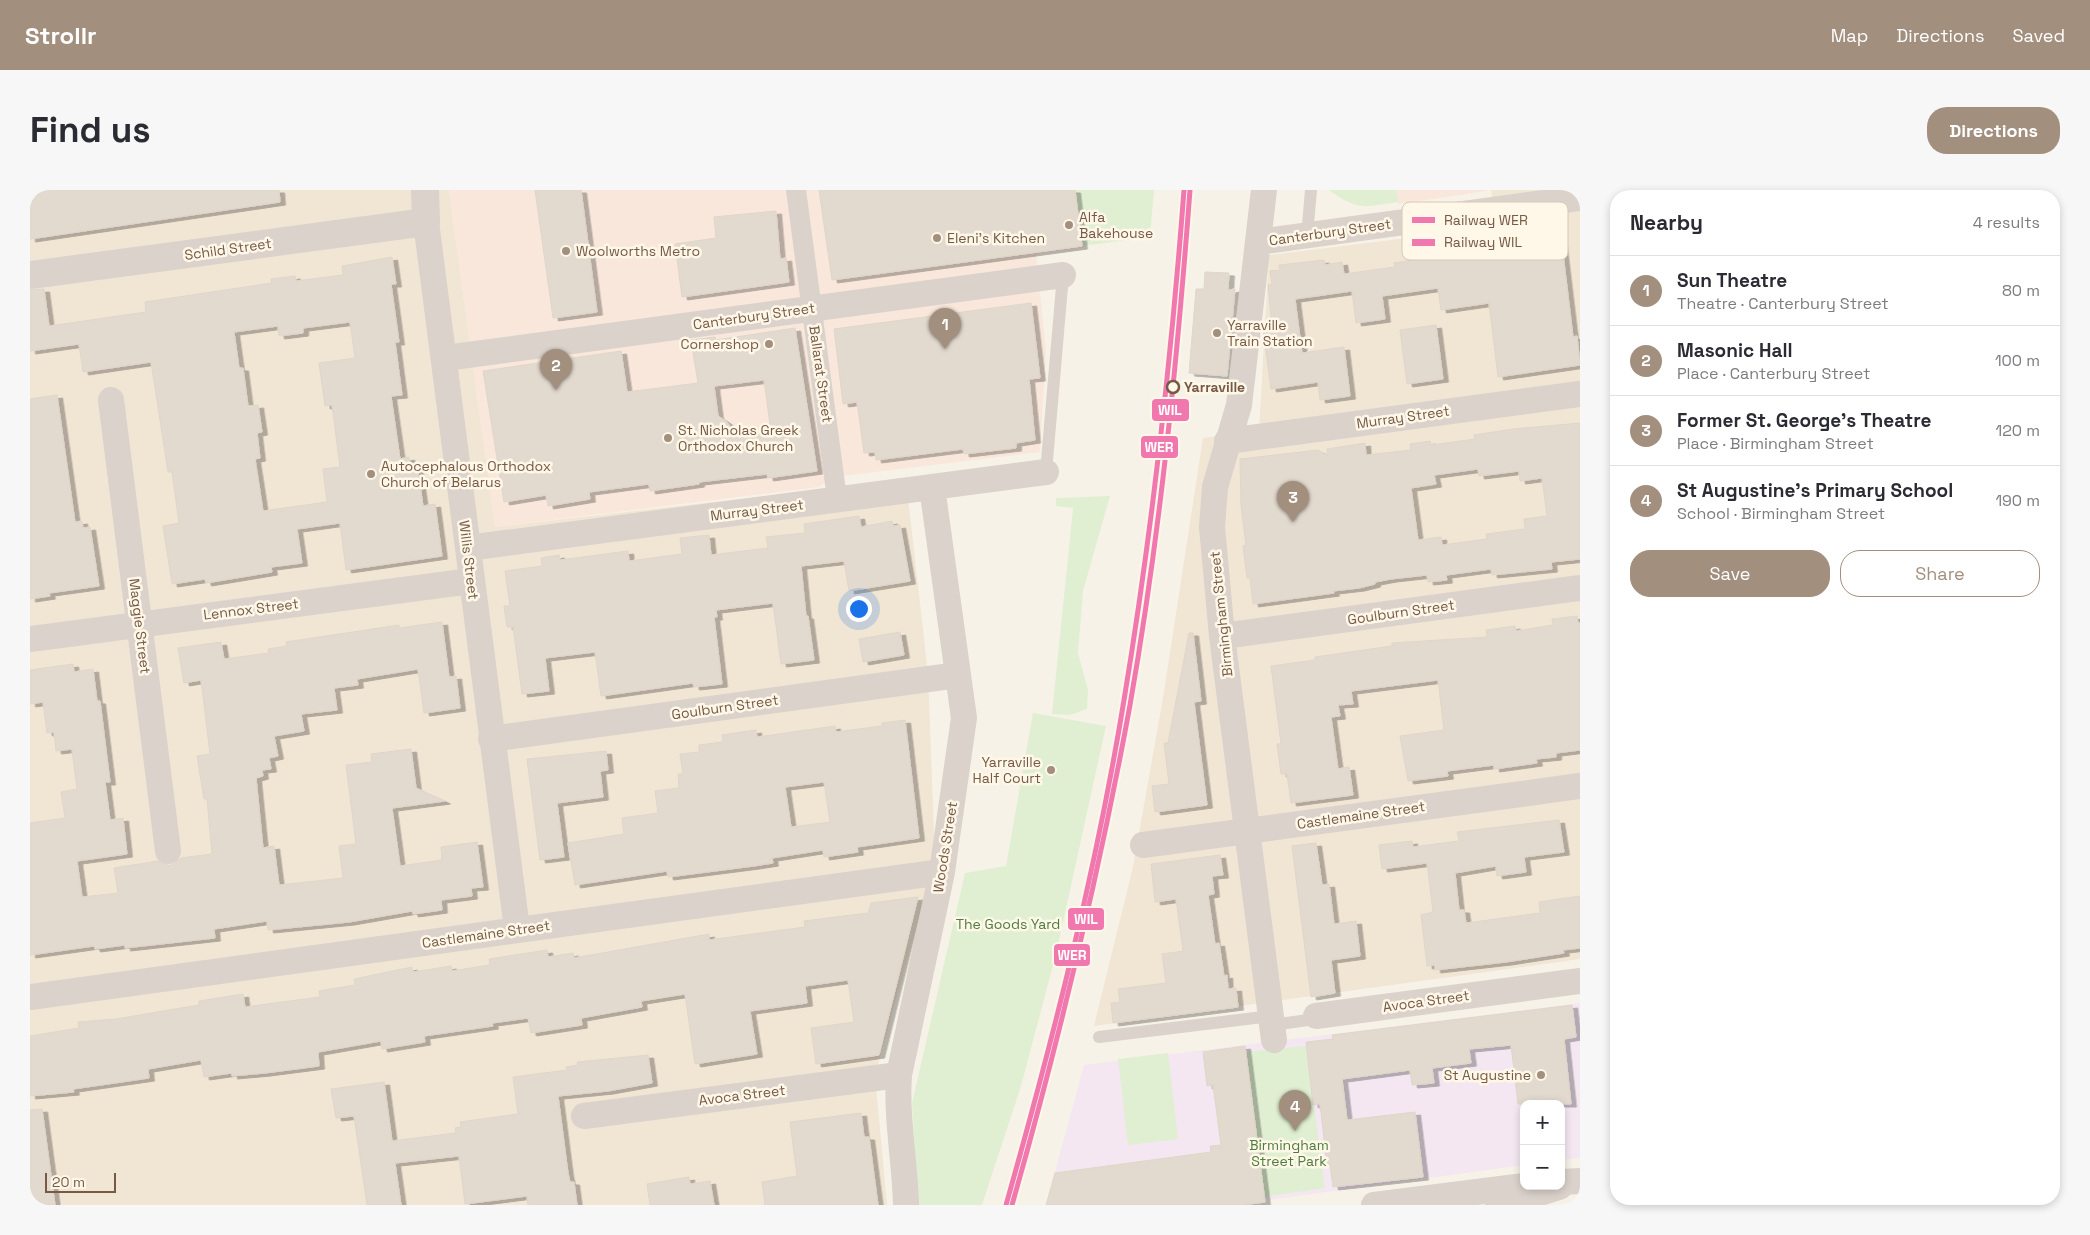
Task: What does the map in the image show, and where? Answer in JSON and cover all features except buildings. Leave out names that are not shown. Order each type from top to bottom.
[{"type":"street","name":"Willis Street","points":[[425,190],[426,222],[518,929]]},
{"type":"street","name":"Ballarat Street","points":[[796,190],[837,500]]},
{"type":"street","name":"Birmingham Street","points":[[1264,190],[1239,405],[1227,441],[1215,488],[1212,527],[1222,636],[1273,1027]]},
{"type":"street","name":"Canterbury Street","points":[[1489,202],[1505,199],[1580,198]]},
{"type":"street","name":"Canterbury Street","points":[[1258,242],[1307,236],[1402,218]]},
{"type":"street","name":"Schild Street","points":[[30,276],[426,222]]},
{"type":"street","name":"Canterbury Street","points":[[445,358],[1064,275]]},
{"type":"street","name":"Murray Street","points":[[1227,441],[1580,394]]},
{"type":"street","name":"Maggie Street","points":[[111,400],[168,851]]},
{"type":"street","name":"Murray Street","points":[[468,548],[1046,472]]},
{"type":"street","name":"Woods Street","points":[[906,1205],[905,1167],[898,1092],[899,1075],[942,872],[964,718],[932,487]]},
{"type":"street","name":"Lennox Street","points":[[30,638],[472,580]]},
{"type":"street","name":"Goulburn Street","points":[[1222,636],[1580,588]]},
{"type":"street","name":"Goulburn Street","points":[[492,739],[958,675]]},
{"type":"street","name":"Castlemaine Street","points":[[1143,845],[1580,786]]},
{"type":"street","name":"Castlemaine Street","points":[[30,997],[942,872]]},
{"type":"street","name":"Avoca Street","points":[[1316,1016],[1580,981]]},
{"type":"street","name":"Avoca Street","points":[[584,1116],[899,1075]]},
{"type":"street","points":[[1565,1184],[1580,1181]]},
{"type":"street","points":[[1374,1205],[1520,1187]]},
{"type":"street","points":[[1499,1205],[1545,1190]]},
{"type":"lane","points":[[1307,236],[1311,190]]},
{"type":"lane","points":[[1046,472],[1064,275]]},
{"type":"lane","name":"Avoca Street","points":[[1099,1037],[1273,1027],[1308,1020],[1316,1016]]},
{"type":"shaded area","points":[[30,190],[449,190],[495,527],[906,480],[928,674],[935,861],[875,1075],[887,1205],[30,1205]]},
{"type":"shaded area","points":[[449,190],[1077,190],[1085,247],[1036,254],[1046,351],[1040,452],[834,477],[819,487],[495,527]]},
{"type":"shaded area","points":[[1396,190],[1487,190],[1402,202],[1398,204]]},
{"type":"shaded area","points":[[1491,190],[1580,190],[1580,959],[1094,1026],[1133,867],[1163,698],[1203,438],[1259,431],[1269,255],[1402,239],[1402,260],[1568,260],[1568,202],[1493,202]]},
{"type":"shaded area","points":[[1580,1003],[1580,1158],[1565,1160],[1565,1100],[1520,1100],[1520,1166],[1232,1205],[1046,1205],[1084,1065]]},
{"type":"green space","points":[[1075,190],[1154,190],[1150,237],[1082,246]]},
{"type":"green space","points":[[1329,190],[1396,190],[1398,202],[1362,206],[1347,201]]},
{"type":"green space","points":[[1110,496],[1083,591],[1078,653],[1088,690],[1087,709],[1070,715],[1052,714],[1073,508],[1056,506],[1056,498]]},
{"type":"green space","name":"The Goods Yard","points":[[1033,713],[1106,726],[1056,954],[1021,1086],[982,1205],[918,1205],[912,1103],[965,873],[1006,866]]},
{"type":"green space","name":"Birmingham Street Park","points":[[1306,1046],[1325,1188],[1264,1197],[1245,1052]]},
{"type":"green space","points":[[1168,1053],[1178,1139],[1128,1145],[1118,1059]]},
{"type":"rail line","name":"WER","points":[[1006,1205],[1057,1017],[1087,891],[1113,764],[1134,637],[1152,509],[1167,382],[1184,190]]},
{"type":"rail line","name":"WIL","points":[[1012,1205],[1046,1081],[1077,956],[1105,831],[1130,705],[1159,513],[1190,190]]},
{"type":"place","name":"Alfa Bakehouse","points":[[1069,225]]},
{"type":"place","name":"Eleni's Kitchen","points":[[937,238]]},
{"type":"place","name":"Woolworths Metro","points":[[566,251]]},
{"type":"place","name":"Yarraville Train Station","points":[[1217,333]]},
{"type":"place","name":"Cornershop","points":[[769,344]]},
{"type":"place","name":"Sun Theatre","points":[[945,349]]},
{"type":"place","name":"Yarraville","points":[[1173,387]]},
{"type":"place","name":"Masonic Hall","points":[[556,390]]},
{"type":"place","name":"St. Nicholas Greek Orthodox Church","points":[[668,438]]},
{"type":"place","name":"Autocephalous Orthodox Church of Belarus","points":[[371,474]]},
{"type":"place","name":"Former St. George's Theatre","points":[[1293,522]]},
{"type":"place","name":"Yarraville Half Court","points":[[1051,770]]},
{"type":"place","name":"St Augustine","points":[[1541,1075]]},
{"type":"place","name":"St Augustine's Primary School","points":[[1295,1131]]}]
